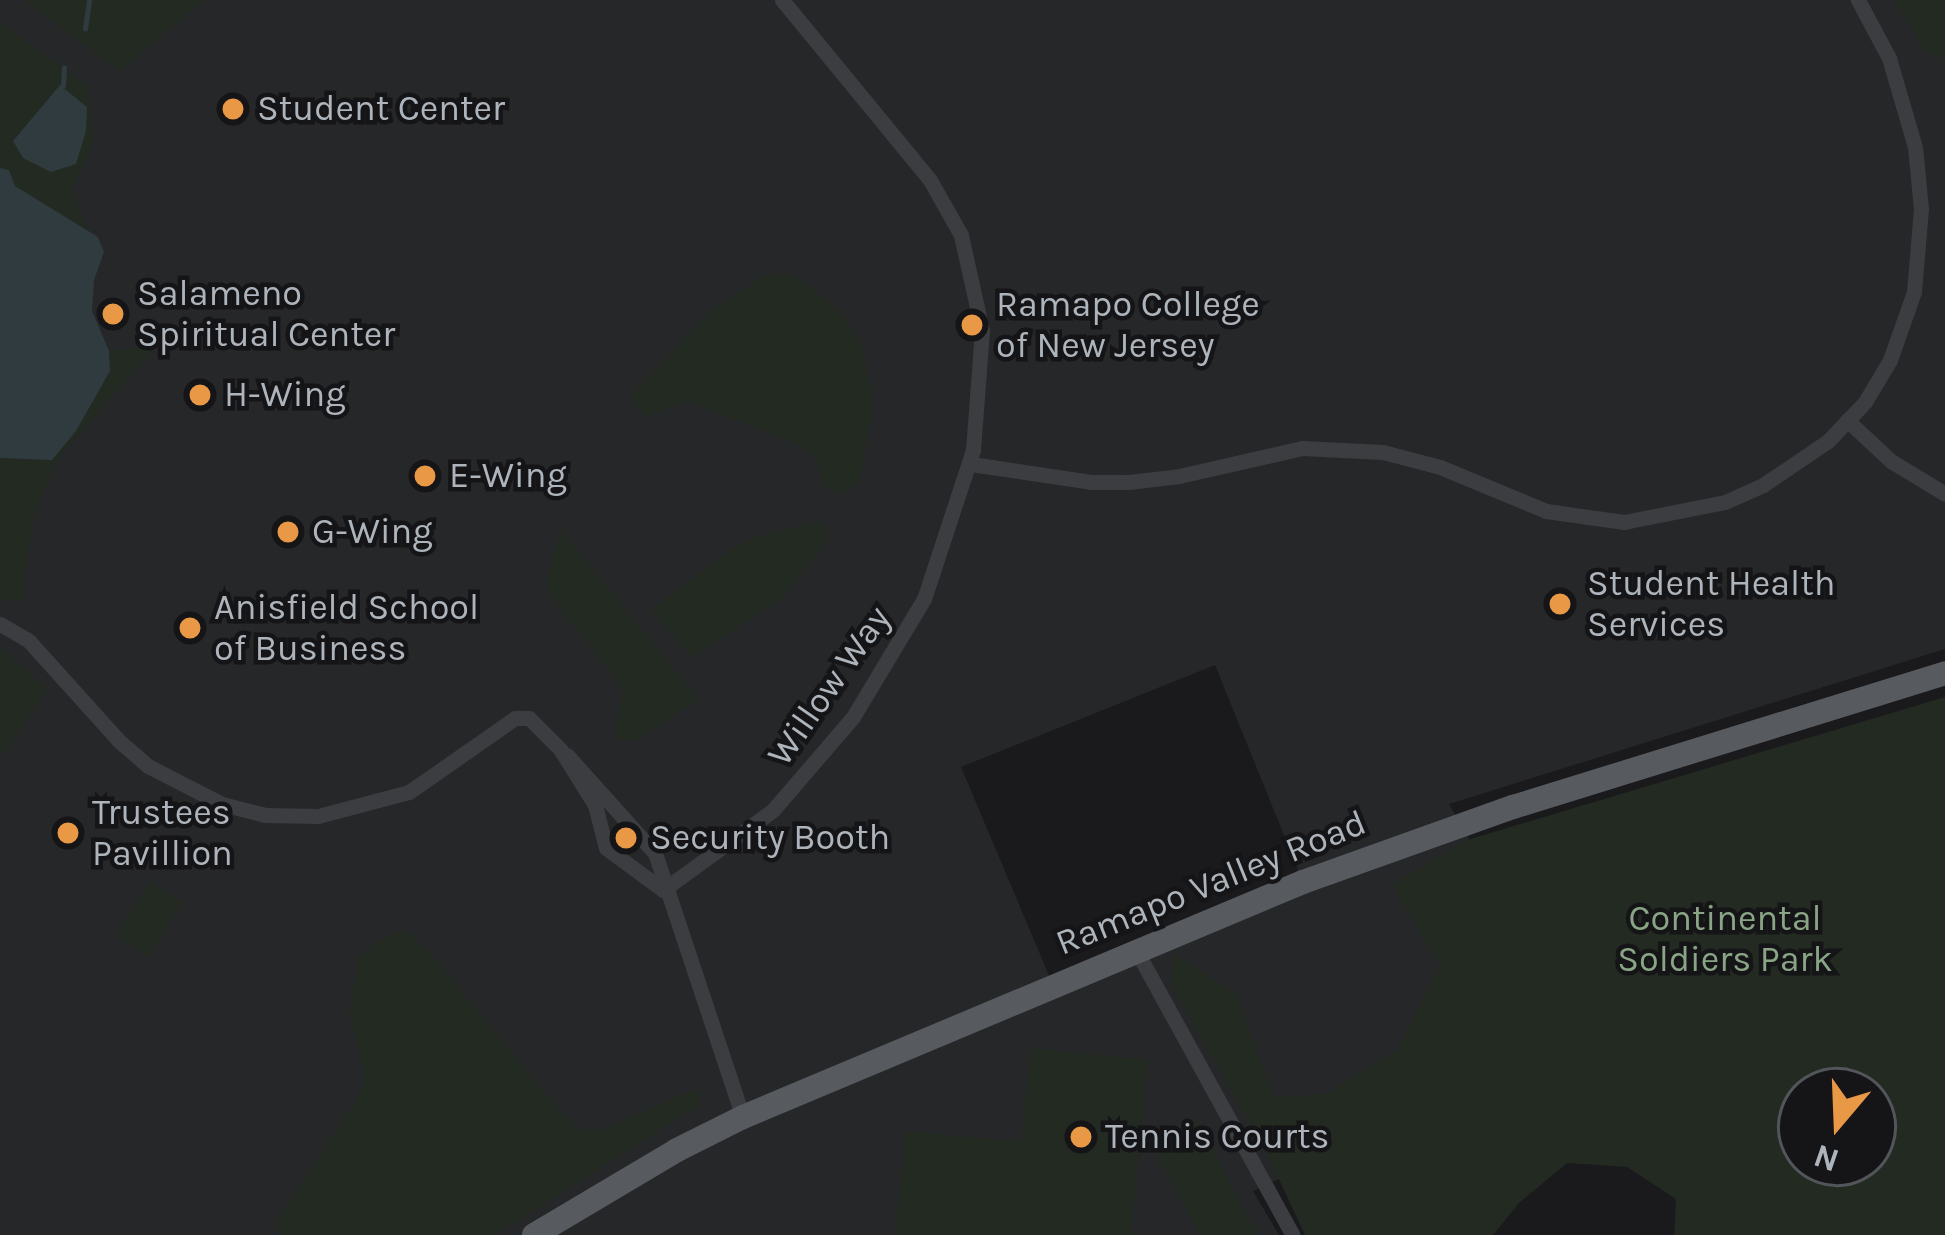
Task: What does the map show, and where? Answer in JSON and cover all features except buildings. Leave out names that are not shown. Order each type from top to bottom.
[{"type":"main road","name":"Ramapo Valley Road","points":[[534,1235],[677,1150],[743,1118],[1319,875],[1513,807],[1944,672]]},
{"type":"street","name":"Willow Way","points":[[663,890],[773,811],[853,717],[924,599],[971,464],[982,330],[962,235],[930,179],[782,0]]},
{"type":"street","points":[[971,464],[1091,482],[1129,482],[1179,476],[1302,448],[1350,449],[1399,455],[1579,518],[1624,522],[1671,516],[1763,485],[1794,467],[1847,420],[1877,384],[1899,338],[1919,261],[1922,209],[1906,108],[1889,58],[1858,0]]},
{"type":"street","points":[[1847,420],[1891,461],[1945,494]]},
{"type":"street","points":[[0,624],[29,641],[118,740],[148,766],[222,804],[265,815],[341,813],[409,792],[514,718],[539,723],[595,805],[606,848],[663,890]]},
{"type":"street","points":[[560,749],[593,778],[655,853],[663,890],[743,1118]]},
{"type":"street","points":[[1136,950],[1293,1235]]},
{"type":"shaded area","name":"Ramapo College of New Jersey","points":[[0,0],[1945,0],[1945,649],[1449,804],[1584,1037],[1253,1191],[1279,1235],[0,1235]],"holes":[[[1215,665],[1303,882],[1053,985],[961,767]]]},
{"type":"shaded area","points":[[60,85],[87,107],[86,131],[76,164],[51,172],[23,158],[13,141]]},
{"type":"shaded area","points":[[0,168],[9,170],[15,186],[98,237],[104,252],[94,280],[92,311],[109,351],[110,371],[76,431],[52,460],[0,458]]},
{"type":"green space","points":[[25,0],[204,0],[120,71]]},
{"type":"green space","points":[[1894,0],[1945,0],[1945,57],[1926,52]]},
{"type":"green space","points":[[0,22],[88,86],[93,144],[72,190],[88,232],[15,186],[9,170],[0,168]]},
{"type":"green space","points":[[767,274],[794,276],[823,297],[846,318],[863,349],[872,399],[870,424],[860,480],[843,495],[823,485],[815,457],[803,446],[697,405],[684,402],[647,417],[633,402],[634,392],[713,309]]},
{"type":"green space","points":[[153,350],[57,459],[33,519],[22,600],[0,600],[0,458],[26,461],[76,431],[110,371],[109,351]]},
{"type":"green space","points":[[819,522],[827,526],[826,543],[780,600],[692,657],[651,610],[735,547],[759,536]]},
{"type":"green space","points":[[561,530],[698,699],[638,740],[620,741],[615,735],[623,688],[550,595],[546,582]]},
{"type":"green space","points":[[0,648],[48,689],[0,758]]},
{"type":"green space","name":"Continental Soldiers Park","points":[[1945,697],[1945,1235],[1674,1235],[1676,1199],[1627,1167],[1567,1163],[1519,1203],[1493,1235],[1305,1235],[1266,1152],[1170,982],[1174,954],[1236,994],[1274,1097],[1326,1094],[1398,1049],[1440,966],[1392,885],[1467,840]]},
{"type":"green space","points":[[150,882],[182,902],[148,956],[116,936]]},
{"type":"green space","points":[[399,931],[411,934],[427,949],[561,1113],[582,1130],[602,1130],[691,1091],[699,1092],[699,1105],[495,1235],[283,1235],[274,1225],[362,1091],[364,1072],[349,1013],[358,960],[375,943]]},
{"type":"green space","name":"Tennis Courts","points":[[1031,1048],[1148,1060],[1131,1235],[895,1235],[906,1131],[1021,1142]]},
{"type":"green space","points":[[1197,1121],[1258,1235],[1200,1235],[1149,1141]]},
{"type":"waterway","points":[[85,29],[89,0]]},
{"type":"waterway","points":[[63,86],[64,68]]},
{"type":"place","name":"Student Center","points":[[233,109]]},
{"type":"place","name":"Salameno Spiritual Center","points":[[113,314]]},
{"type":"place","name":"Ramapo College of New Jersey","points":[[972,325]]},
{"type":"place","name":"H-Wing","points":[[200,395]]},
{"type":"place","name":"E-Wing","points":[[425,476]]},
{"type":"place","name":"G-Wing","points":[[288,532]]},
{"type":"place","name":"Student Health Services","points":[[1560,604]]},
{"type":"place","name":"Anisfield School of Business","points":[[190,628]]},
{"type":"place","name":"Trustees Pavillion","points":[[68,833]]},
{"type":"place","name":"Security Booth","points":[[626,838]]},
{"type":"place","name":"Tennis Courts","points":[[1081,1137]]}]
